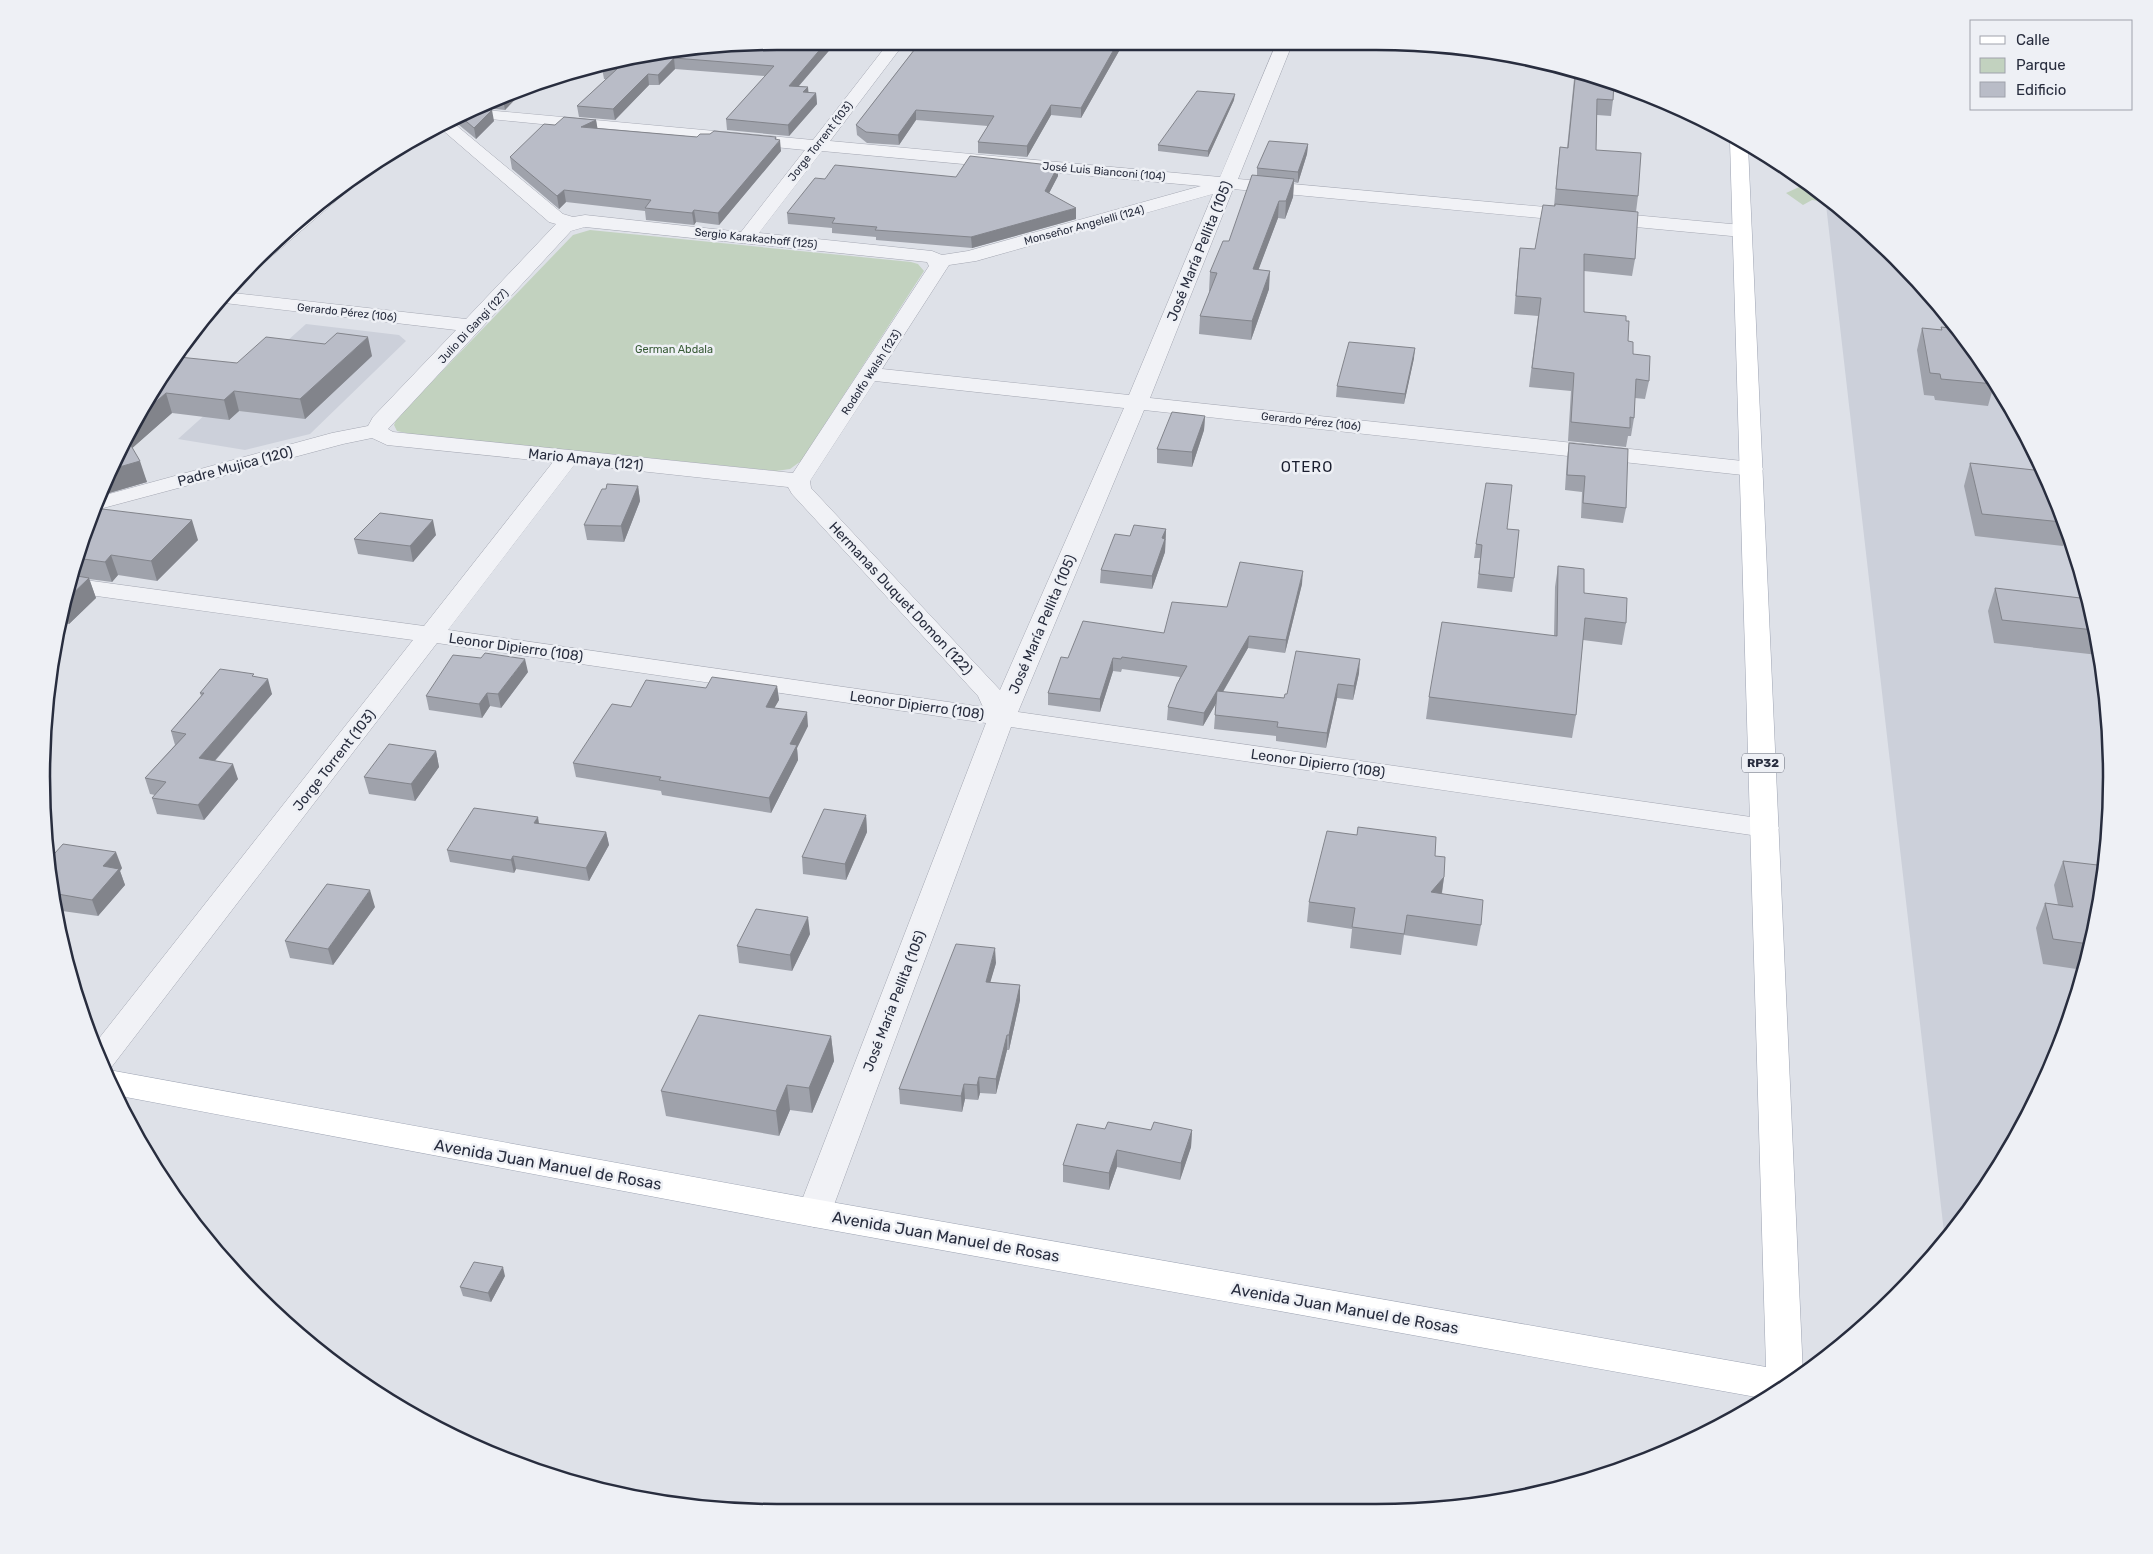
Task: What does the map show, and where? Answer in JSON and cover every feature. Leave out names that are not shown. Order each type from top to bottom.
[{"type":"main road","name":"RP32","points":[[1739,147],[1784,1378]]},
{"type":"main road","name":"Avenida Juan Manuel de Rosas","points":[[118,1084],[814,1213],[1774,1385]]},
{"type":"street","name":"Jorge Torrent (103)","points":[[747,237],[891,50]]},
{"type":"street","name":"José María Pellita (105)","points":[[814,1213],[1002,717],[1137,402],[1283,50]]},
{"type":"street","name":"José Luis Bianconi (104)","points":[[479,114],[1742,231]]},
{"type":"street","points":[[450,128],[556,218],[572,223]]},
{"type":"street","name":"Monseñor Angelelli (124)","points":[[938,261],[997,249],[1198,194],[1227,182]]},
{"type":"street","name":"Sergio Karakachoff (125)","points":[[572,223],[585,221],[747,237],[932,257],[938,261]]},
{"type":"street","name":"Julio Di Gangi (127)","points":[[376,431],[381,422],[564,227],[572,223]]},
{"type":"street","name":"Rodolfo Walsh (123)","points":[[798,481],[870,374],[939,266],[938,261]]},
{"type":"street","name":"Gerardo Pérez (106)","points":[[230,298],[473,326]]},
{"type":"street","name":"Gerardo Pérez (106)","points":[[870,374],[1752,469]]},
{"type":"street","name":"Mario Amaya (121)","points":[[376,431],[387,438],[798,481]]},
{"type":"street","name":"Padre Mujica (120)","points":[[104,503],[340,438],[376,431]]},
{"type":"street","name":"Jorge Torrent (103)","points":[[104,1053],[432,635],[568,458]]},
{"type":"street","name":"Hermanas Duquet Domon (122)","points":[[798,481],[800,489],[988,693],[1002,717]]},
{"type":"street","name":"Leonor Dipierro (108)","points":[[76,586],[432,635],[1765,828]]},
{"type":"shaded area","points":[[1826,206],[1890,263],[1923,298],[1953,334],[2006,414],[2028,455],[2048,499],[2064,543],[2089,635],[2097,682],[2103,777],[2101,825],[2097,872],[2089,919],[2078,965],[2048,1055],[2028,1099],[2006,1140],[1980,1181],[1944,1231]]},
{"type":"shaded area","points":[[306,324],[399,335],[406,341],[310,434],[245,450],[178,439]]},
{"type":"green space","points":[[1800,187],[1820,201],[1812,200],[1803,205],[1786,193]]},
{"type":"green space","name":"German Abdala","points":[[590,230],[911,262],[918,264],[924,271],[801,461],[790,469],[776,471],[411,434],[397,431],[394,425],[397,418],[573,235]]},
{"type":"building","points":[[820,50],[789,86],[808,87],[803,92],[816,93],[788,125],[726,119],[774,66],[674,58],[658,75],[648,74],[613,109],[577,106],[617,69],[615,69],[682,56],[729,52]]},
{"type":"building","points":[[914,50],[1114,50],[1081,108],[1051,105],[1027,146],[978,142],[994,116],[916,110],[898,135],[866,132],[856,125]]},
{"type":"building","points":[[1575,78],[1614,90],[1613,100],[1597,99],[1596,150],[1641,153],[1638,196],[1556,189],[1560,147],[1568,148]]},
{"type":"building","points":[[1197,91],[1235,94],[1208,151],[1158,145]]},
{"type":"building","points":[[492,110],[474,128],[465,120]]},
{"type":"building","points":[[564,117],[596,120],[581,127],[697,137],[700,134],[710,134],[714,131],[776,137],[775,139],[780,140],[718,213],[694,210],[692,213],[645,208],[651,200],[564,190],[557,196],[510,157],[544,124],[555,125]]},
{"type":"building","points":[[1269,141],[1308,144],[1298,172],[1257,168]]},
{"type":"building","points":[[970,156],[1058,166],[1045,191],[1076,208],[971,237],[875,230],[877,227],[832,223],[835,218],[787,213],[815,178],[825,179],[835,165],[956,177]]},
{"type":"building","points":[[1252,175],[1294,179],[1286,201],[1279,201],[1253,269],[1270,271],[1252,321],[1200,316],[1217,273],[1210,272],[1223,241],[1229,241]]},
{"type":"building","points":[[1555,204],[1638,212],[1635,259],[1584,254],[1584,312],[1626,316],[1626,321],[1629,321],[1628,341],[1633,342],[1633,354],[1650,356],[1649,381],[1636,379],[1634,418],[1630,417],[1630,428],[1571,422],[1574,373],[1532,368],[1541,298],[1516,296],[1520,248],[1535,249],[1543,205],[1555,206]]},
{"type":"building","points":[[1941,327],[1948,328],[1987,383],[1941,379],[1940,374],[1930,373],[1922,328],[1942,330]]},
{"type":"building","points":[[337,333],[368,337],[300,399],[234,391],[224,400],[166,393],[152,405],[184,357],[237,363],[266,337],[325,344]]},
{"type":"building","points":[[1349,342],[1415,348],[1405,394],[1337,386]]},
{"type":"building","points":[[1172,412],[1205,416],[1192,452],[1157,449]]},
{"type":"building","points":[[1569,443],[1628,449],[1626,508],[1583,503],[1585,476],[1567,475]]},
{"type":"building","points":[[130,445],[140,461],[120,467]]},
{"type":"building","points":[[1970,463],[2035,470],[2056,521],[1982,514]]},
{"type":"building","points":[[1486,483],[1512,485],[1507,529],[1519,530],[1514,578],[1479,574],[1482,545],[1476,544]]},
{"type":"building","points":[[607,484],[638,486],[621,526],[584,525],[602,489],[606,489]]},
{"type":"building","points":[[101,509],[192,520],[151,561],[111,555],[105,562],[84,559]]},
{"type":"building","points":[[380,513],[433,520],[410,546],[354,539]]},
{"type":"building","points":[[1134,525],[1166,529],[1162,538],[1165,539],[1152,576],[1101,570],[1115,534],[1130,536]]},
{"type":"building","points":[[1240,562],[1303,571],[1286,640],[1249,636],[1204,713],[1168,707],[1177,684],[1187,666],[1122,657],[1121,659],[1113,658],[1100,699],[1048,693],[1061,657],[1068,658],[1083,621],[1164,633],[1172,602],[1227,607]]},
{"type":"building","points":[[1558,566],[1584,569],[1584,593],[1627,598],[1626,623],[1585,618],[1576,715],[1429,697],[1442,622],[1557,636]]},
{"type":"building","points":[[79,576],[89,578],[74,592]]},
{"type":"building","points":[[1995,588],[2080,598],[2088,629],[2002,620]]},
{"type":"building","points":[[1296,651],[1360,659],[1354,686],[1338,684],[1327,733],[1277,727],[1278,722],[1215,715],[1217,691],[1284,698],[1285,694],[1287,694]]},
{"type":"building","points":[[485,653],[525,659],[498,694],[487,693],[479,704],[426,696],[453,655],[481,658]]},
{"type":"building","points":[[220,669],[254,674],[252,676],[268,679],[199,758],[233,764],[198,805],[152,798],[166,782],[145,778],[186,734],[171,731],[204,693],[200,693]]},
{"type":"building","points":[[712,677],[777,686],[766,707],[807,712],[790,744],[797,745],[769,798],[659,780],[661,777],[573,763],[612,704],[631,707],[646,680],[706,688]]},
{"type":"building","points":[[389,744],[436,751],[411,784],[364,777]]},
{"type":"building","points":[[474,808],[538,817],[534,823],[606,832],[586,868],[513,856],[511,860],[447,850]]},
{"type":"building","points":[[824,809],[866,815],[845,864],[802,857]]},
{"type":"building","points":[[1358,827],[1436,837],[1435,856],[1445,857],[1444,877],[1431,892],[1483,900],[1481,925],[1407,915],[1404,934],[1352,927],[1355,908],[1309,902],[1327,831],[1357,835]]},
{"type":"building","points":[[63,844],[116,852],[103,866],[119,869],[92,900],[60,894],[54,854]]},
{"type":"building","points":[[2063,861],[2098,865],[2083,943],[2053,939],[2045,903],[2073,907]]},
{"type":"building","points":[[327,884],[370,890],[328,949],[285,941]]},
{"type":"building","points":[[756,909],[808,917],[790,955],[737,946]]},
{"type":"building","points":[[956,944],[995,948],[986,982],[1020,985],[1009,1035],[1007,1035],[996,1079],[979,1077],[977,1085],[964,1084],[961,1096],[899,1089]]},
{"type":"building","points":[[699,1015],[831,1036],[809,1088],[787,1085],[776,1111],[661,1091]]},
{"type":"building","points":[[1108,1122],[1151,1130],[1154,1122],[1192,1130],[1181,1163],[1117,1150],[1109,1173],[1063,1165],[1077,1124],[1105,1129]]},
{"type":"building","points":[[474,1262],[503,1267],[488,1293],[460,1287]]},
{"type":"district","name":"OTERO","points":[[1307,467]]}]
